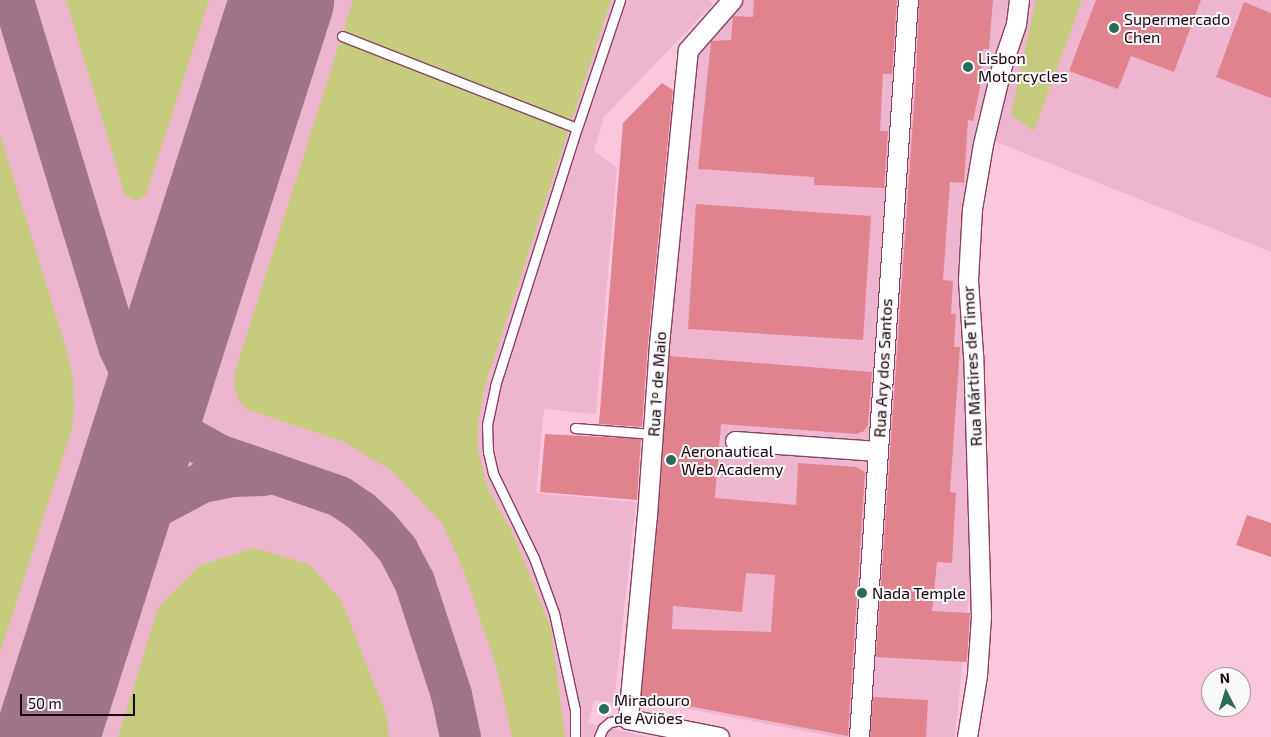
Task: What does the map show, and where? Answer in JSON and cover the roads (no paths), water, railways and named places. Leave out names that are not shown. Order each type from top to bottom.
[{"type":"street","name":"Rua 1º de Maio","points":[[628,718],[660,335],[688,50],[732,0]]},
{"type":"street","name":"Rua Ary dos Santos","points":[[859,737],[908,0]]},
{"type":"street","name":"Rua Mártires de Timor","points":[[967,737],[977,676],[981,616],[973,355],[968,280],[972,209],[983,144],[1002,65],[1016,24],[1019,0]]},
{"type":"street","points":[[735,441],[878,451]]},
{"type":"street","points":[[628,718],[719,737]]},
{"type":"lane","points":[[576,737],[575,710],[554,613],[534,558],[494,473],[488,452],[487,425],[496,386],[577,128],[620,0]]},
{"type":"lane","points":[[342,36],[577,128]]},
{"type":"lane","points":[[574,428],[653,434]]},
{"type":"lane","points":[[599,737],[603,728],[610,722],[628,718]]},
{"type":"place","name":"Supermercado Chen","points":[[1114,28]]},
{"type":"place","name":"Lisbon Motorcycles","points":[[968,67]]},
{"type":"place","name":"Aeronautical Web Academy","points":[[671,460]]},
{"type":"place","name":"Nada Temple","points":[[862,593]]},
{"type":"place","name":"Miradouro de Aviões","points":[[604,709]]}]
